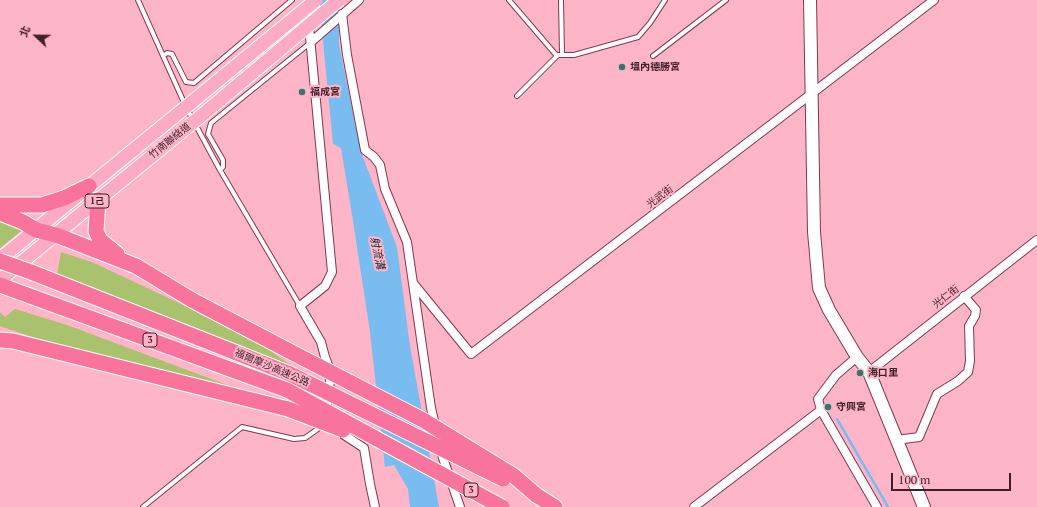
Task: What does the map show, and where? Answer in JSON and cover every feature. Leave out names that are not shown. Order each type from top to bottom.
[{"type":"highway","points":[[0,205],[42,205],[64,198],[89,186]]},
{"type":"highway","points":[[98,200],[95,221],[96,231],[100,240],[108,249],[192,300],[423,420],[514,476],[536,495]]},
{"type":"highway","points":[[0,213],[23,222],[36,230],[56,235],[136,266]]},
{"type":"highway","name":"福爾摩沙高速公路","points":[[0,260],[290,374],[536,495]]},
{"type":"highway","name":"福爾摩沙高速公路","points":[[6,288],[287,390],[440,474]]},
{"type":"highway","points":[[0,330],[29,340],[51,351]]},
{"type":"highway","points":[[0,340],[13,341],[288,409],[363,438],[440,474]]},
{"type":"highway","name":"3","points":[[440,474],[502,507]]},
{"type":"highway","name":"3","points":[[536,495],[555,507]]},
{"type":"main road","name":"竹南聯絡道","points":[[0,260],[316,0]]},
{"type":"main road","name":"竹南聯絡道","points":[[0,280],[197,119],[339,0]]},
{"type":"street","points":[[307,0],[332,272],[325,286],[300,306],[321,342],[331,373],[325,423],[364,448],[375,507]]},
{"type":"street","points":[[311,42],[359,0]]},
{"type":"street","points":[[810,0],[813,94],[814,232],[819,288],[828,310],[857,357],[869,372],[924,507]]},
{"type":"street","name":"光武街","points":[[413,283],[471,354],[934,0]]},
{"type":"street","points":[[342,14],[347,55],[365,150],[374,157],[380,166],[385,189],[407,242],[422,355],[431,408],[443,458],[460,507]]},
{"type":"street","name":"光仁街","points":[[869,372],[1037,240]]},
{"type":"street","points":[[896,440],[920,437],[937,394],[958,381],[968,372],[970,361],[969,326],[976,310],[964,296]]},
{"type":"street","points":[[857,357],[836,375],[818,399],[821,410],[877,507]]},
{"type":"street","points":[[694,507],[821,410]]},
{"type":"lane","points":[[138,0],[163,56],[197,119],[220,170],[300,306]]},
{"type":"lane","points":[[163,56],[167,53],[172,54],[186,82],[194,83],[292,0]]},
{"type":"lane","points":[[509,0],[557,56]]},
{"type":"lane","points":[[561,0],[562,54]]},
{"type":"lane","points":[[517,96],[557,56],[562,54],[574,55],[638,37],[650,23],[665,0]]},
{"type":"lane","points":[[653,56],[726,0]]},
{"type":"lane","points":[[220,170],[223,167],[223,160],[208,134],[211,122],[311,42]]},
{"type":"lane","points":[[143,507],[242,426],[294,439],[305,438],[325,423]]},
{"type":"green space","points":[[0,219],[18,226],[21,231],[0,248]]},
{"type":"green space","points":[[61,252],[94,263],[181,304],[271,351],[293,367],[57,275]]},
{"type":"green space","points":[[15,309],[67,325],[270,401],[59,346],[0,326],[0,312],[5,317]]},
{"type":"water","name":"射流溝","points":[[319,0],[339,0],[339,45],[361,152],[397,247],[410,346],[439,507],[410,507],[408,489],[394,465],[385,467],[370,332],[353,221],[341,148],[333,144]]},
{"type":"waterway","points":[[837,419],[888,507]]},
{"type":"place","name":"塭內德勝宮","points":[[622,67]]},
{"type":"place","name":"福成宮","points":[[302,92]]},
{"type":"place","name":"海口里","points":[[860,373]]},
{"type":"place","name":"守興宮","points":[[828,407]]}]
